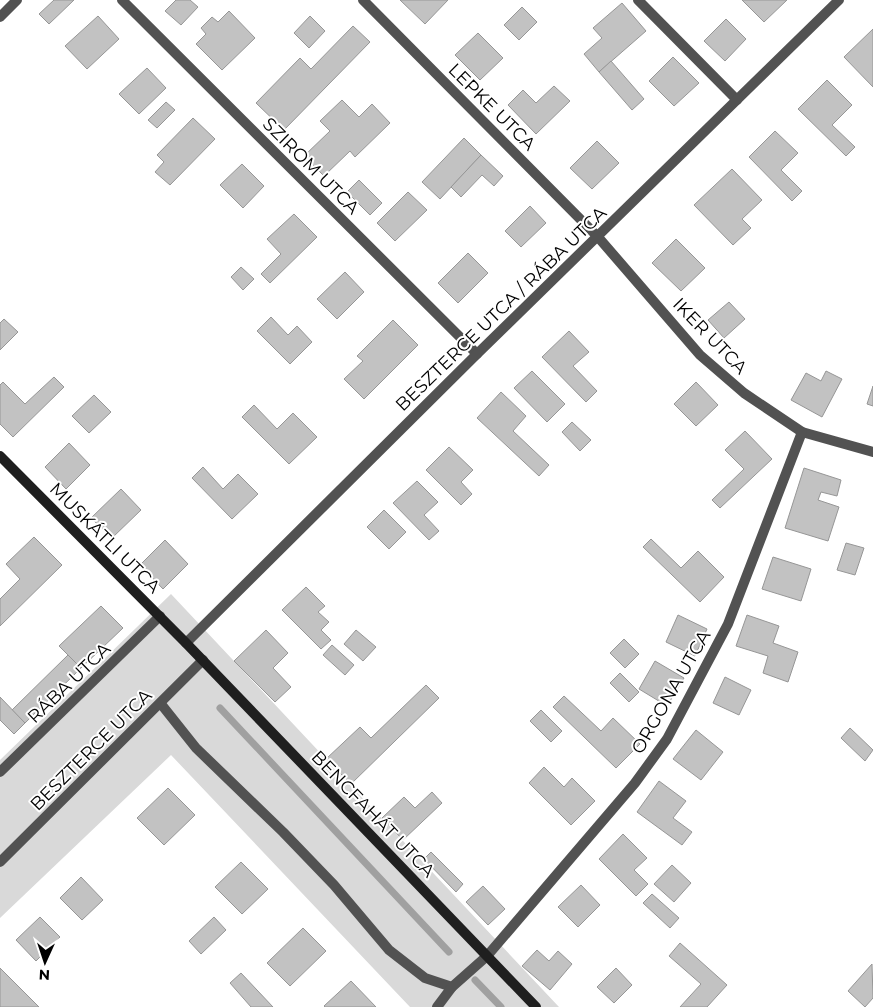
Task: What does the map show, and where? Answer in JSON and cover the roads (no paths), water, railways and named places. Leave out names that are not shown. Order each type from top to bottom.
[{"type":"street","points":[[0,17],[17,0]]},
{"type":"street","name":"SZIROM UTCA","points":[[122,0],[476,354]]},
{"type":"street","name":"LEPKE UTCA","points":[[364,0],[598,238]]},
{"type":"street","points":[[638,0],[736,100]]},
{"type":"street","name":"BESZTERCE UTCA / RÁBA UTCA","points":[[186,643],[476,354],[598,238],[839,0]]},
{"type":"street","name":"IKER UTCA","points":[[598,238],[700,355],[744,393],[802,432],[873,452]]},
{"type":"street","name":"ORGONA UTCA","points":[[437,1007],[452,987],[487,956],[635,783],[667,739],[728,624],[802,432]]},
{"type":"street","name":"MUSKÁTLI UTCA","points":[[0,456],[186,643]]},
{"type":"street","name":"RÁBA UTCA","points":[[0,772],[160,616]]},
{"type":"street","name":"BENCFAHÁT UTCA","points":[[186,643],[536,1007]]},
{"type":"street","name":"BESZTERCE UTCA","points":[[0,862],[161,704],[203,660]]},
{"type":"street","points":[[161,704],[196,748],[334,885],[389,950],[425,978],[452,987]]},
{"type":"waterway","points":[[220,708],[449,952]]},
{"type":"waterway","points":[[475,980],[501,1007]]}]
